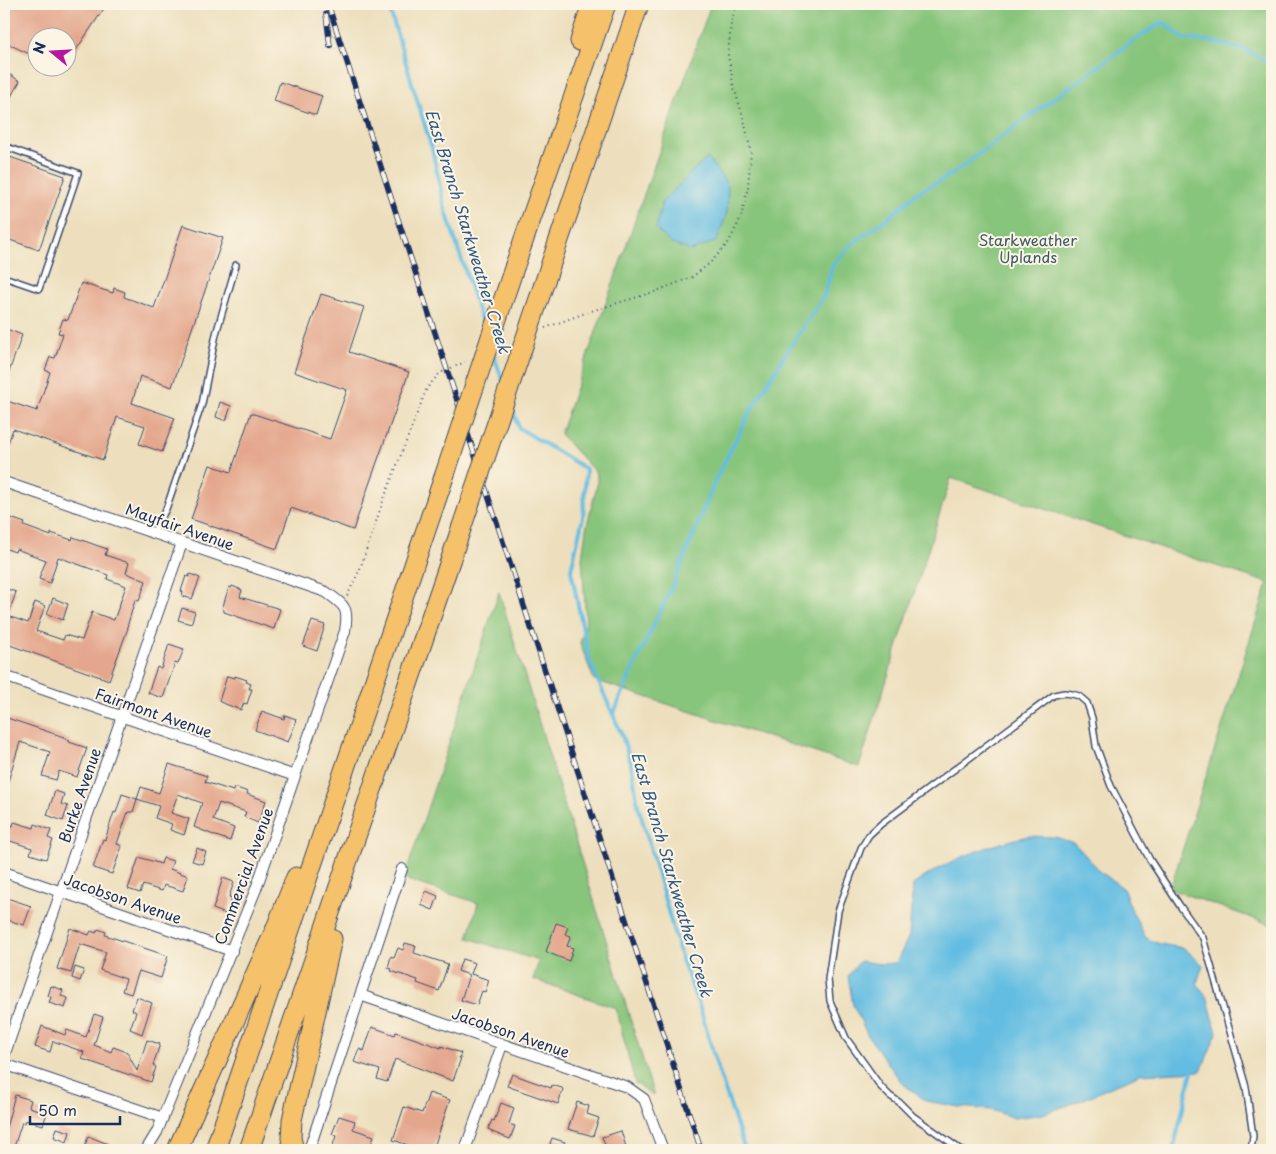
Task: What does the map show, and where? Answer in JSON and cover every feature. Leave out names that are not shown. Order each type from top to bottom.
[{"type":"highway","points":[[563,126],[577,50],[592,4]]},
{"type":"highway","points":[[215,1150],[606,4]]},
{"type":"highway","points":[[249,1150],[640,4]]},
{"type":"highway","points":[[561,236],[634,54],[652,4]]},
{"type":"highway","points":[[177,1150],[276,928],[306,854],[348,760]]},
{"type":"highway","points":[[294,1150],[291,1138],[292,1120],[353,844]]},
{"type":"street","name":"Mayfair Avenue","points":[[4,482],[326,592],[343,604]]},
{"type":"street","name":"Burke Avenue","points":[[4,1056],[182,543]]},
{"type":"street","name":"Commercial Avenue","points":[[146,1150],[163,1118],[256,889],[344,631],[347,619],[343,604]]},
{"type":"street","name":"Fairmont Avenue","points":[[4,676],[295,776]]},
{"type":"street","points":[[309,1150],[402,869]]},
{"type":"street","name":"Jacobson Avenue","points":[[4,872],[232,951]]},
{"type":"street","name":"Jacobson Avenue","points":[[360,996],[627,1087],[644,1099],[647,1104],[663,1150]]},
{"type":"street","points":[[465,1150],[502,1045]]},
{"type":"street","points":[[4,1064],[163,1118]]},
{"type":"lane","points":[[4,146],[78,173],[39,289],[4,277]]},
{"type":"lane","points":[[153,533],[166,509],[202,404],[216,334],[236,265]]},
{"type":"lane","points":[[961,1150],[913,1116],[880,1087],[846,1038],[830,1001],[828,979],[838,911],[854,864],[869,835],[881,824],[1054,695],[1064,692],[1079,696],[1086,703],[1092,718],[1096,746],[1111,786],[1150,860],[1203,938],[1246,1087],[1253,1136],[1251,1150]]},
{"type":"path","points":[[538,331],[588,312],[654,292],[692,277],[710,264],[729,242],[741,216],[748,188],[751,152],[734,88],[728,55],[731,24],[737,4]]},
{"type":"path","points":[[343,604],[360,569],[383,501],[427,388],[440,373],[464,363]]},
{"type":"green space","name":"Starkweather Uplands","points":[[711,4],[1272,4],[1272,925],[1170,889],[1268,583],[951,478],[859,767],[594,680],[580,643],[586,623],[582,558],[586,529],[597,485],[597,474],[560,434]]},
{"type":"green space","points":[[499,592],[654,1096],[635,1083],[616,1008],[533,979],[539,961],[468,938],[478,903],[404,879]]},
{"type":"water","points":[[708,158],[728,186],[727,212],[717,241],[691,251],[670,243],[656,229],[662,202]]},
{"type":"water","points":[[1028,836],[1056,837],[1074,843],[1102,873],[1123,888],[1146,938],[1160,944],[1184,948],[1203,965],[1197,983],[1208,999],[1217,1033],[1201,1071],[1140,1074],[1082,1100],[1043,1114],[1014,1118],[991,1110],[926,1101],[902,1083],[868,1036],[853,1005],[848,976],[860,961],[881,964],[896,963],[909,936],[913,885],[940,868],[968,854]]},
{"type":"building","points":[[4,4],[107,4],[78,47],[78,28],[28,28],[28,53],[4,42]]},
{"type":"building","points":[[4,71],[20,81],[4,108]]},
{"type":"building","points":[[280,82],[322,96],[316,115],[274,101]]},
{"type":"building","points":[[4,155],[65,176],[39,250],[4,238]]},
{"type":"building","points":[[183,225],[223,238],[172,387],[140,376],[132,403],[175,418],[162,452],[139,444],[145,426],[117,417],[103,460],[13,429],[4,452],[4,400],[37,411],[50,372],[45,370],[50,357],[55,358],[63,334],[58,333],[63,319],[68,320],[81,283],[113,293],[114,288],[125,292],[124,297],[154,308]]},
{"type":"building","points":[[321,294],[364,307],[349,352],[409,372],[353,530],[291,508],[277,549],[191,519],[210,465],[231,472],[251,413],[330,439],[347,390],[294,372]]},
{"type":"building","points":[[4,328],[22,335],[5,383],[4,382]]},
{"type":"building","points":[[220,402],[231,406],[226,421],[216,417]]},
{"type":"building","points":[[11,518],[25,523],[24,526],[51,536],[51,533],[72,540],[73,537],[107,549],[105,555],[129,563],[126,573],[146,581],[139,601],[135,600],[128,628],[109,680],[4,643],[4,599],[7,589],[16,592],[8,616],[28,623],[35,602],[45,606],[36,631],[63,640],[65,635],[82,640],[92,612],[114,620],[126,586],[107,579],[108,575],[58,557],[50,583],[39,579],[46,560],[16,549],[15,552],[4,548],[4,539]]},
{"type":"building","points":[[190,574],[200,578],[192,599],[182,596],[183,592],[181,591],[186,576],[189,577]]},
{"type":"building","points":[[232,586],[242,590],[240,597],[280,609],[274,629],[224,612],[222,609],[229,587],[231,588]]},
{"type":"building","points":[[53,598],[68,604],[63,620],[47,614]]},
{"type":"building","points":[[182,608],[195,612],[191,624],[178,620]]},
{"type":"building","points":[[312,621],[325,625],[317,651],[303,646]]},
{"type":"building","points":[[169,644],[184,649],[178,664],[175,663],[163,698],[148,693],[157,667],[161,669]]},
{"type":"building","points":[[227,676],[235,678],[235,676],[247,680],[246,682],[251,684],[249,689],[252,689],[247,704],[244,703],[241,710],[219,701]]},
{"type":"building","points":[[262,711],[284,719],[285,715],[296,719],[288,742],[255,730]]},
{"type":"building","points":[[4,717],[64,737],[70,740],[69,742],[87,748],[77,777],[59,771],[56,780],[42,776],[50,752],[20,742],[6,788],[4,787]]},
{"type":"building","points":[[169,764],[207,776],[205,782],[233,791],[234,787],[266,801],[258,823],[244,817],[246,812],[219,803],[213,820],[234,828],[230,841],[194,827],[202,803],[178,794],[171,813],[189,819],[184,835],[170,830],[172,824],[155,818],[159,806],[137,799],[141,787],[159,793]]},
{"type":"building","points":[[55,791],[64,794],[61,804],[68,806],[63,821],[47,815]]},
{"type":"building","points":[[122,794],[137,799],[133,812],[128,812],[117,844],[122,846],[112,874],[93,868]]},
{"type":"building","points":[[14,822],[34,828],[35,824],[51,830],[48,838],[53,840],[46,859],[30,854],[32,848],[4,839],[4,824],[13,826]]},
{"type":"building","points":[[197,848],[206,852],[202,864],[192,861]]},
{"type":"building","points":[[139,857],[161,864],[163,858],[173,861],[170,869],[188,876],[183,891],[164,885],[162,891],[143,885],[140,893],[128,889]]},
{"type":"building","points":[[223,878],[234,882],[229,897],[232,898],[226,914],[213,909]]},
{"type":"building","points":[[426,891],[438,896],[433,910],[421,905]]},
{"type":"building","points":[[4,897],[31,906],[24,925],[4,919]]},
{"type":"building","points":[[556,923],[568,927],[565,934],[571,936],[567,946],[573,948],[569,961],[546,952]]},
{"type":"building","points":[[70,928],[89,935],[91,931],[96,933],[98,929],[106,932],[105,935],[168,956],[161,978],[139,971],[131,994],[122,991],[126,979],[100,970],[106,952],[80,944],[71,973],[57,969]]},
{"type":"building","points":[[405,943],[416,946],[414,953],[448,964],[439,991],[417,983],[418,980],[391,971],[392,969],[388,968],[391,956],[394,958],[398,948],[403,950]]},
{"type":"building","points":[[462,959],[475,963],[471,974],[489,980],[485,992],[482,991],[477,1005],[461,1000],[469,975],[458,971]]},
{"type":"building","points":[[75,967],[84,970],[80,981],[72,978]]},
{"type":"building","points":[[51,986],[63,990],[61,996],[68,998],[65,1008],[49,1003],[51,997],[48,996]]},
{"type":"building","points":[[137,997],[152,1003],[142,1034],[130,1029],[136,1012],[132,1010]]},
{"type":"building","points":[[94,1014],[103,1017],[94,1045],[111,1052],[113,1047],[127,1052],[137,1071],[147,1040],[160,1044],[153,1065],[156,1067],[151,1082],[82,1059],[84,1052],[53,1041],[50,1052],[35,1047],[42,1026],[65,1035],[67,1030],[86,1037]]},
{"type":"building","points":[[372,1027],[395,1035],[396,1032],[461,1053],[453,1081],[395,1059],[387,1082],[377,1079],[380,1070],[354,1062],[359,1049],[364,1051]]},
{"type":"building","points":[[512,1074],[551,1088],[552,1085],[562,1088],[558,1104],[507,1086]]},
{"type":"building","points":[[429,1093],[450,1100],[433,1150],[410,1150],[411,1146],[393,1140],[404,1107],[422,1113]]},
{"type":"building","points":[[15,1095],[31,1100],[29,1107],[47,1113],[43,1125],[25,1120],[24,1123],[22,1122],[13,1150],[4,1150],[4,1135]]},
{"type":"building","points":[[577,1102],[589,1106],[587,1114],[599,1118],[593,1136],[568,1129]]},
{"type":"building","points":[[501,1103],[514,1108],[509,1124],[515,1126],[510,1139],[488,1129],[492,1120],[494,1121]]},
{"type":"building","points":[[339,1116],[355,1121],[353,1129],[374,1136],[369,1150],[338,1150],[332,1148],[336,1136],[332,1134]]},
{"type":"building","points":[[57,1128],[70,1132],[67,1142],[54,1137]]},
{"type":"building","points":[[621,1131],[627,1150],[607,1150],[602,1137]]},
{"type":"building","points":[[88,1136],[118,1148],[118,1150],[84,1150]]},
{"type":"building","points":[[552,1138],[565,1142],[562,1150],[548,1150]]},
{"type":"waterway","name":"East Branch Starkweather Creek","points":[[388,4],[432,149],[444,205],[485,332]]},
{"type":"waterway","points":[[613,715],[673,585],[716,479],[751,410],[824,296],[833,264],[850,246],[893,214],[918,192],[951,175],[1136,39],[1163,22],[1184,39],[1209,41],[1246,50],[1272,65]]},
{"type":"waterway","name":"East Branch Starkweather Creek","points":[[493,353],[503,382]]},
{"type":"waterway","name":"East Branch Starkweather Creek","points":[[511,405],[519,428],[586,469],[583,517],[571,570],[589,660],[621,733],[631,763],[638,805],[681,957],[701,1011],[745,1150]]},
{"type":"waterway","points":[[1173,1150],[1192,1072]]},
{"type":"railway","points":[[328,4],[701,1150]]},
{"type":"railway","points":[[326,14],[330,46]]}]
